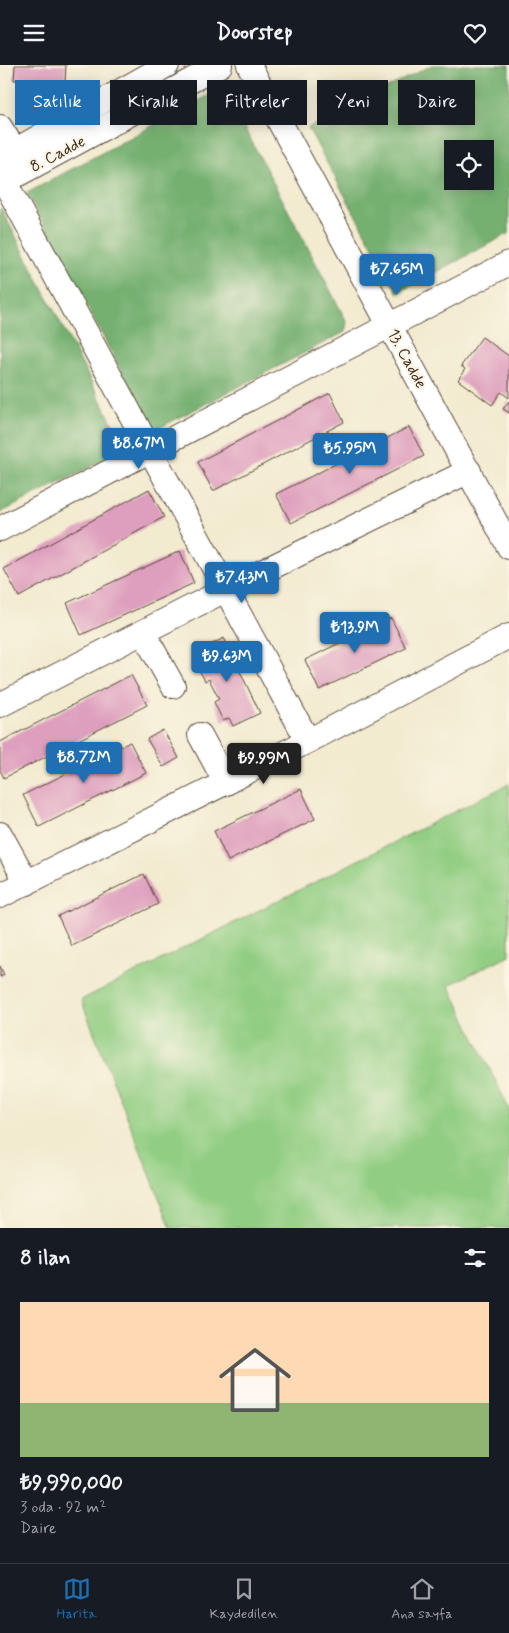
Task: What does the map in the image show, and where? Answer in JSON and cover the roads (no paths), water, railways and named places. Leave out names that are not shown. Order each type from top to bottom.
[{"type":"street","name":"8. Cadde","points":[[5,169],[167,65]]},
{"type":"street","name":"8. Cadde","points":[[5,169],[220,65]]},
{"type":"street","name":"13. Cadde","points":[[248,65],[390,324],[509,547]]},
{"type":"street","points":[[0,127],[5,169],[150,450],[228,589],[308,741]]},
{"type":"street","points":[[0,529],[509,263]]},
{"type":"street","points":[[0,705],[228,589],[469,471]]},
{"type":"street","points":[[144,632],[173,686]]},
{"type":"street","points":[[0,896],[226,783],[509,636]]},
{"type":"street","points":[[200,735],[226,783]]},
{"type":"street","points":[[0,834],[27,883]]}]
